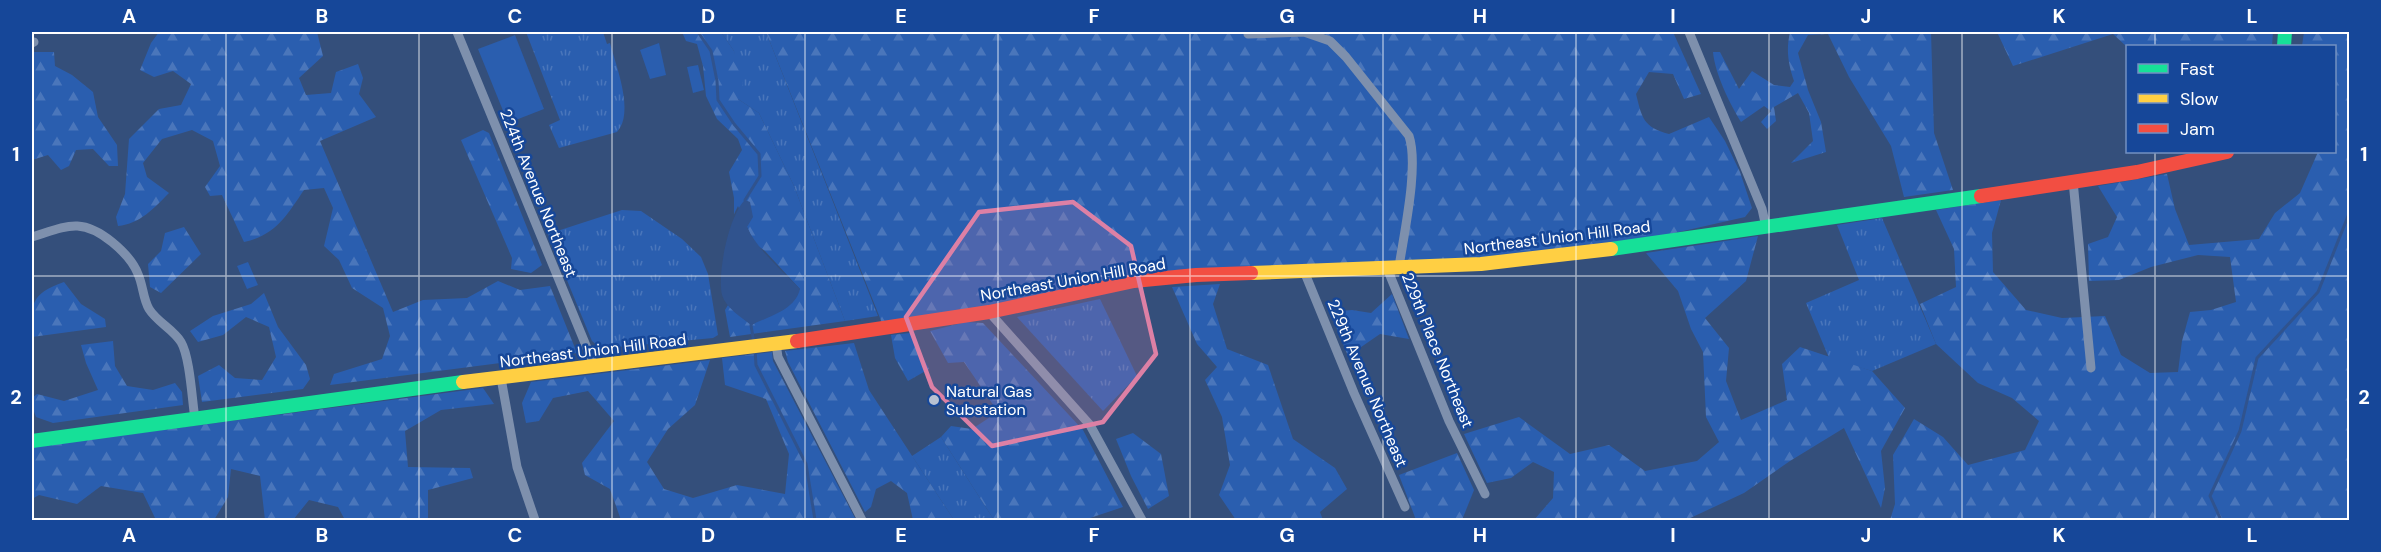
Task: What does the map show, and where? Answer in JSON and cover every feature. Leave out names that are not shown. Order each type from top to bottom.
[{"type":"street","name":"224th Avenue Northeast","points":[[457,32],[594,365]]},
{"type":"street","name":"229th Place Northeast","points":[[1248,34],[1304,32],[1330,41],[1346,57],[1409,136],[1412,146],[1412,168],[1399,267],[1389,273],[1449,421],[1485,494]]},
{"type":"street","points":[[1689,32],[1762,209],[1766,227]]},
{"type":"street","name":"Northeast Union Hill Road","points":[[32,441],[594,365],[776,344],[988,312],[1134,281],[1196,275],[1481,264],[1524,260],[1959,201],[2137,172],[2224,153]]},
{"type":"street","points":[[2073,181],[2091,368]]},
{"type":"street","points":[[32,237],[59,228],[79,225],[90,227],[104,236],[133,263],[149,308],[181,342],[185,351],[195,419]]},
{"type":"street","name":"229th Avenue Northeast","points":[[1304,271],[1354,393],[1405,507]]},
{"type":"street","points":[[988,312],[1090,425],[1142,520]]},
{"type":"street","points":[[776,344],[778,357],[862,520]]},
{"type":"street","points":[[501,378],[517,466],[535,520]]},
{"type":"highlighted area","points":[[1073,202],[1131,246],[1156,354],[1103,422],[992,446],[932,387],[906,317],[979,212]]},
{"type":"green space","points":[[159,32],[317,32],[323,56],[299,78],[306,95],[331,93],[336,72],[358,64],[363,78],[359,94],[376,117],[320,141],[393,312],[423,300],[467,298],[498,281],[520,290],[550,286],[577,353],[330,385],[334,374],[382,359],[390,336],[383,308],[352,288],[339,260],[324,246],[333,208],[324,188],[304,190],[280,223],[255,239],[244,242],[222,195],[210,196],[205,187],[220,166],[213,141],[192,130],[162,139],[143,163],[147,177],[169,193],[140,219],[118,226],[116,217],[125,194],[129,139],[159,109],[181,105],[191,84],[173,71],[154,77],[140,70],[151,43]]},
{"type":"green space","points":[[526,32],[603,32],[607,44],[610,43],[623,89],[624,113],[622,124],[617,132],[559,148],[549,125],[560,120]]},
{"type":"green space","points":[[682,32],[721,32],[734,51],[743,84],[738,99],[759,113],[794,186],[845,321],[730,337],[725,310],[728,305],[752,325],[800,289],[765,251],[754,243],[738,206],[734,214],[734,198],[729,172],[742,150],[738,139],[717,119],[706,96],[703,66],[697,44],[686,41]]},
{"type":"green space","points":[[721,32],[766,32],[878,316],[845,321],[794,186],[759,113],[738,99],[734,51]]},
{"type":"green space","points":[[766,32],[1673,32],[1701,94],[1684,99],[1673,74],[1649,72],[1636,94],[1642,115],[1649,125],[1669,134],[1709,117],[1725,141],[1740,172],[1752,208],[1745,217],[1595,251],[1196,275],[884,328]]},
{"type":"green space","points":[[1790,32],[1931,32],[1934,133],[1953,190],[1904,197],[1891,146],[1849,77],[1828,34],[1808,35],[1798,53],[1808,90],[1821,122],[1826,152],[1791,163],[1813,141],[1809,113],[1798,93],[1774,107],[1776,121],[1767,129],[1761,122],[1771,111],[1764,106],[1741,122],[1720,79],[1713,52],[1720,52],[1739,89],[1752,71],[1774,85],[1790,87],[1794,81],[1788,56]]},
{"type":"green space","points":[[1997,32],[2273,32],[2272,45],[2126,46],[2113,34],[2013,66]]},
{"type":"green space","points":[[2304,32],[2349,32],[2349,520],[1890,520],[1895,504],[1893,455],[1914,419],[1943,437],[1968,465],[2025,450],[2039,421],[2012,398],[1978,383],[1936,344],[1920,304],[1956,287],[1954,249],[1936,210],[2001,200],[1992,233],[1993,272],[2026,310],[2062,318],[2105,316],[2121,355],[2150,373],[2178,372],[2182,341],[2190,312],[2211,310],[2236,302],[2230,257],[2198,255],[2151,267],[2119,280],[2089,281],[2088,244],[2108,237],[2117,217],[2098,186],[2167,174],[2175,209],[2189,245],[2259,239],[2275,213],[2300,193],[2318,153],[2336,153],[2336,45],[2302,45]]},
{"type":"green space","points":[[515,35],[544,109],[508,123],[478,49]]},
{"type":"green space","points":[[659,43],[666,75],[650,79],[640,50]]},
{"type":"green space","points":[[32,52],[54,52],[55,66],[72,75],[93,92],[98,117],[117,145],[118,166],[109,166],[93,149],[76,150],[69,166],[61,170],[48,155],[32,160]]},
{"type":"green space","points":[[698,65],[704,90],[693,93],[687,67]]},
{"type":"green space","points":[[483,130],[489,133],[542,265],[531,273],[511,269],[512,258],[461,140]]},
{"type":"green space","points":[[622,210],[641,211],[682,239],[701,257],[708,274],[718,335],[713,338],[607,348],[599,347],[592,341],[548,234]]},
{"type":"green space","points":[[1882,218],[1936,344],[1872,371],[1829,358],[1806,303],[1859,280],[1837,225]]},
{"type":"green space","points":[[184,227],[201,254],[161,293],[150,287],[148,264],[161,251],[165,233]]},
{"type":"green space","points":[[1758,236],[1746,281],[1705,318],[1729,348],[1726,381],[1741,420],[1787,400],[1782,364],[1800,347],[1872,371],[1905,408],[1881,451],[1885,488],[1881,508],[1844,428],[1744,493],[1686,520],[1534,520],[1553,498],[1554,472],[1533,462],[1511,478],[1487,483],[1464,434],[1519,417],[1570,454],[1609,445],[1645,471],[1697,461],[1719,442],[1706,417],[1703,352],[1691,329],[1678,291],[1646,253]]},
{"type":"green space","points":[[248,262],[258,285],[247,289],[237,266]]},
{"type":"green space","points":[[64,282],[81,304],[105,319],[106,327],[32,337],[35,302],[45,291]]},
{"type":"green space","points":[[1220,284],[1213,304],[1227,349],[1268,365],[1293,439],[1335,468],[1347,489],[1320,512],[1323,520],[1236,520],[1219,495],[1230,465],[1222,417],[1205,380],[1217,367],[1197,344],[1172,287]]},
{"type":"green space","points":[[264,293],[278,327],[306,365],[310,379],[303,389],[202,402],[198,376],[219,365],[235,378],[262,380],[276,357],[269,327],[246,317],[223,335],[198,342],[190,331],[213,316],[251,304]]},
{"type":"green space","points":[[1392,294],[1409,339],[1380,334],[1348,356],[1330,312],[1352,310],[1371,313]]},
{"type":"green space","points":[[1100,299],[1137,376],[1103,411],[1017,317]]},
{"type":"green space","points":[[966,322],[983,323],[1083,430],[1123,507],[1084,520],[994,520],[941,437],[951,426],[972,429],[998,412],[964,362],[948,363],[930,331]]},
{"type":"green space","points":[[910,333],[929,369],[908,381],[895,358],[891,335]]},
{"type":"green space","points":[[113,341],[115,366],[127,386],[153,390],[175,383],[182,392],[183,405],[53,423],[36,417],[32,398],[37,394],[64,401],[98,390],[81,345]]},
{"type":"green space","points":[[854,343],[869,390],[954,520],[913,520],[907,493],[891,481],[876,489],[871,507],[865,512],[788,362],[785,351]]},
{"type":"green space","points":[[772,352],[773,361],[856,520],[621,520],[610,489],[585,475],[582,463],[614,421],[588,391],[553,398],[539,421],[526,423],[522,403],[531,382],[710,360],[695,405],[668,429],[647,462],[664,489],[693,498],[737,485],[785,494],[789,454],[766,399],[725,385],[722,358]]},
{"type":"green space","points":[[483,388],[494,404],[441,410],[405,431],[408,467],[470,468],[473,478],[428,490],[428,519],[436,520],[345,520],[338,507],[309,500],[293,520],[265,520],[260,476],[231,469],[228,497],[214,520],[156,520],[143,493],[101,486],[77,504],[39,495],[32,499],[32,447]]},
{"type":"green space","points":[[1133,433],[1161,454],[1169,496],[1148,509],[1116,439]]},
{"type":"green space","points":[[941,437],[994,520],[954,520],[912,456]]},
{"type":"green space","points":[[1457,453],[1474,490],[1462,520],[1416,520],[1399,475]]},
{"type":"shaded area","points":[[745,200],[750,202],[753,217],[747,227],[752,236],[764,252],[800,289],[793,302],[787,307],[751,325],[734,312],[724,300],[721,285],[723,259],[729,231],[739,207]]},
{"type":"waterway","points":[[698,32],[711,51],[718,100],[759,154],[760,176],[745,200]]},
{"type":"waterway","points":[[2349,32],[2350,37]]},
{"type":"waterway","points":[[2221,520],[2210,496],[2240,431],[2257,358],[2318,292],[2350,211]]},
{"type":"waterway","points":[[751,325],[754,344]]},
{"type":"waterway","points":[[755,350],[756,365],[806,464],[815,520]]},
{"type":"traffic: fast","points":[[2284,45],[2285,32]]},
{"type":"traffic: fast","points":[[1611,249],[1981,196]]},
{"type":"traffic: fast","points":[[32,441],[463,382]]},
{"type":"traffic: slow","points":[[1251,273],[1481,264],[1611,249]]},
{"type":"traffic: slow","points":[[463,382],[797,341]]},
{"type":"traffic: jam","points":[[1981,196],[2137,172],[2222,153]]},
{"type":"traffic: jam","points":[[797,341],[989,312],[1134,281],[1251,273]]},
{"type":"place","name":"Natural Gas Substation","points":[[934,400]]}]
